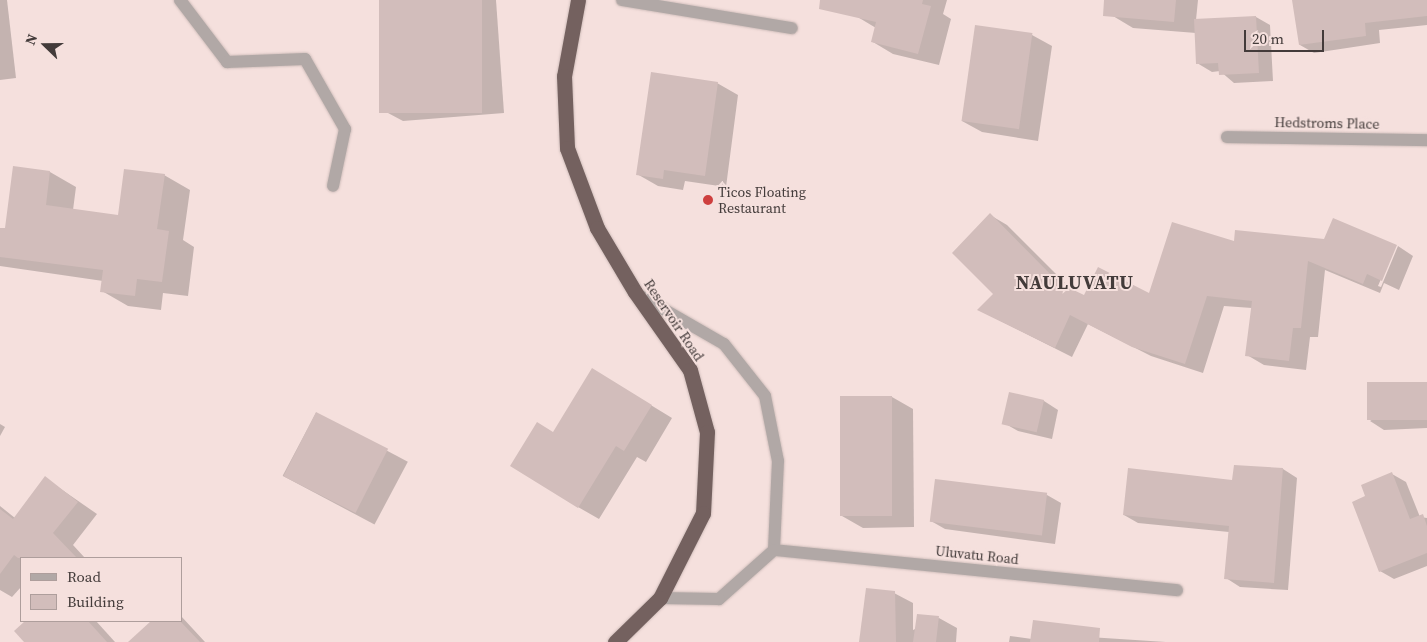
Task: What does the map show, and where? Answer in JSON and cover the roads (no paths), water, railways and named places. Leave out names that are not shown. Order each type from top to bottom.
[{"type":"highway","name":"Reservoir Road","points":[[578,0],[564,76],[567,148],[597,228],[634,292],[690,370],[707,432],[703,513],[660,598],[615,642]]},
{"type":"street","points":[[180,0],[227,62],[306,59],[344,129],[334,186]]},
{"type":"street","points":[[622,0],[792,28]]},
{"type":"street","name":"Hedstroms Place","points":[[1227,137],[1427,140]]},
{"type":"street","points":[[634,292],[724,344],[765,396],[778,461],[774,550],[719,598],[660,598]]},
{"type":"street","name":"Uluvatu Road","points":[[774,550],[1177,590]]},
{"type":"place","name":"Ticos Floating Restaurant","points":[[708,200]]},
{"type":"district","name":"NAULUVATU","points":[[1075,283]]}]
